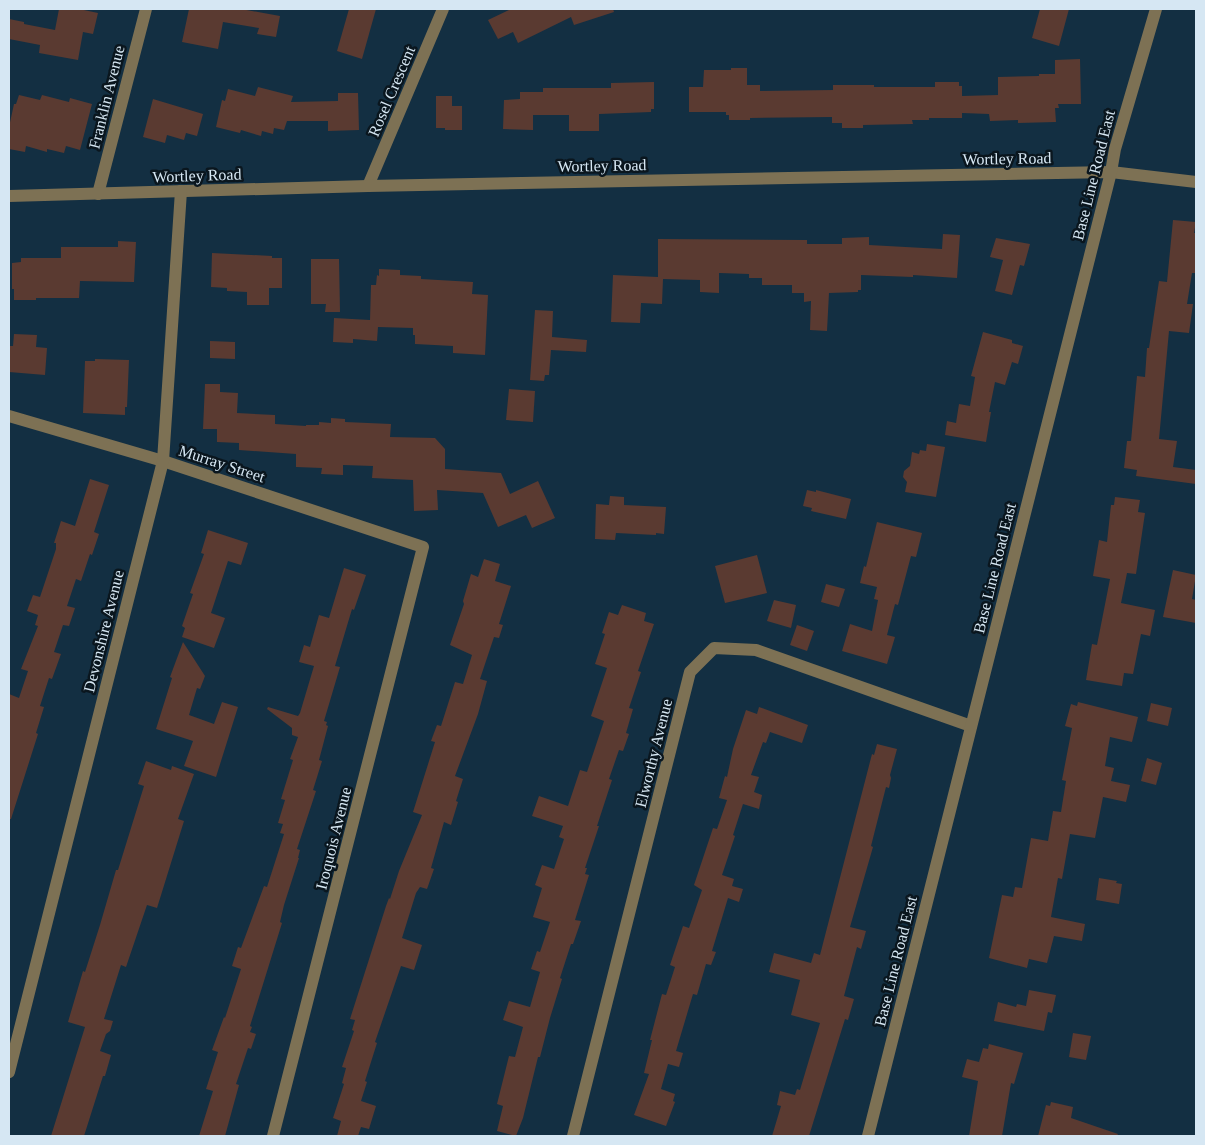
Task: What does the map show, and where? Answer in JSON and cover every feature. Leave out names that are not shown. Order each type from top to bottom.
[{"type":"street","name":"Franklin Avenue","points":[[98,194],[146,9]]},
{"type":"street","name":"Rosel Crescent","points":[[368,186],[443,9]]},
{"type":"street","name":"Base Line Road East","points":[[868,1136],[1111,172],[1115,149],[1156,9]]},
{"type":"street","name":"Wortley Road","points":[[9,196],[368,186],[1111,172],[1196,182]]},
{"type":"street","name":"Devonshire Avenue","points":[[9,1072],[163,461],[181,191]]},
{"type":"street","name":"Murray Street","points":[[9,416],[163,461],[423,547]]},
{"type":"street","name":"Iroquois Avenue","points":[[273,1136],[423,547]]},
{"type":"street","name":"Elworthy Avenue","points":[[573,1136],[690,672],[714,648],[756,650],[971,726]]},
{"type":"building","points":[[59,9],[79,9],[98,13],[93,34],[83,32],[78,60],[39,53],[40,45],[9,39],[9,19],[55,30]]},
{"type":"building","points":[[189,9],[241,9],[280,16],[276,37],[257,34],[259,28],[223,22],[218,49],[182,42]]},
{"type":"building","points":[[349,9],[376,9],[362,59],[337,51]]},
{"type":"building","points":[[511,9],[613,9],[614,12],[574,25],[571,17],[518,43],[513,32],[498,39],[488,20]]},
{"type":"building","points":[[1040,9],[1069,9],[1059,46],[1032,38]]},
{"type":"building","points":[[1080,59],[1081,104],[1058,104],[1059,108],[1055,108],[1056,122],[1018,123],[1018,120],[990,121],[989,114],[962,113],[962,118],[929,118],[929,120],[912,120],[913,124],[863,125],[863,128],[842,128],[842,123],[832,123],[832,117],[729,120],[729,115],[726,115],[726,112],[689,112],[689,87],[703,87],[704,70],[747,68],[747,85],[760,85],[760,91],[833,90],[833,85],[935,87],[935,82],[959,82],[959,86],[962,86],[962,96],[998,95],[998,77],[1055,74],[1055,60]]},
{"type":"building","points":[[654,82],[654,109],[651,109],[651,112],[599,114],[599,131],[569,131],[569,115],[533,115],[533,130],[503,129],[504,100],[520,99],[520,92],[543,92],[543,88],[611,88],[611,83]]},
{"type":"building","points":[[258,87],[293,96],[291,102],[338,101],[338,93],[358,93],[359,130],[328,131],[328,121],[287,121],[284,130],[274,128],[273,134],[262,131],[261,136],[241,130],[240,133],[216,127],[222,100],[225,101],[228,89],[255,96]]},
{"type":"building","points":[[19,95],[40,100],[42,95],[69,102],[70,98],[92,104],[80,150],[66,146],[64,153],[47,149],[47,152],[26,146],[25,152],[9,149],[9,127],[14,104],[16,104]]},
{"type":"building","points":[[436,96],[452,96],[452,106],[462,106],[462,130],[436,128]]},
{"type":"building","points":[[153,99],[203,114],[197,136],[186,133],[184,140],[167,135],[165,143],[143,137]]},
{"type":"building","points":[[1173,220],[1196,222],[1194,233],[1196,233],[1196,273],[1192,273],[1187,304],[1193,304],[1189,333],[1169,331],[1159,439],[1177,441],[1173,467],[1196,470],[1196,484],[1136,476],[1137,470],[1124,468],[1127,441],[1131,441],[1137,376],[1145,377],[1147,348],[1149,348],[1159,281],[1167,282]]},
{"type":"building","points":[[943,234],[960,235],[957,278],[913,275],[913,277],[861,275],[861,290],[858,290],[858,292],[829,293],[827,331],[810,330],[811,301],[804,302],[804,293],[792,293],[792,285],[762,285],[762,278],[749,278],[749,274],[719,273],[719,293],[700,292],[700,280],[663,279],[662,304],[641,303],[640,323],[611,322],[613,275],[658,277],[658,239],[807,240],[807,244],[842,244],[842,238],[869,237],[869,245],[942,249]]},
{"type":"building","points":[[996,238],[1030,244],[1024,266],[1020,265],[1012,295],[995,291],[1003,260],[990,257]]},
{"type":"building","points":[[118,241],[136,242],[134,282],[80,281],[79,298],[14,300],[12,263],[21,262],[21,258],[61,258],[61,247],[118,247]]},
{"type":"building","points":[[212,253],[282,258],[282,288],[269,288],[269,305],[247,305],[247,292],[227,291],[227,288],[211,287]]},
{"type":"building","points":[[311,259],[339,259],[340,312],[325,312],[326,304],[311,304]]},
{"type":"building","points":[[379,269],[400,270],[400,275],[421,276],[421,279],[473,282],[472,294],[488,295],[485,355],[453,353],[453,346],[415,344],[413,328],[378,327],[377,341],[353,339],[353,343],[333,342],[334,318],[370,320],[371,285],[376,285]]},
{"type":"building","points":[[535,310],[553,311],[552,337],[587,340],[586,352],[551,350],[549,375],[545,375],[544,381],[530,380]]},
{"type":"building","points":[[983,332],[1012,340],[1012,343],[1023,346],[1018,364],[1012,362],[1005,385],[995,382],[986,442],[945,435],[947,421],[956,423],[959,404],[970,406],[975,377],[971,376]]},
{"type":"building","points":[[14,334],[37,335],[36,347],[47,348],[45,375],[9,372],[9,346],[13,346]]},
{"type":"building","points":[[210,341],[235,342],[235,359],[210,358]]},
{"type":"building","points":[[95,359],[129,360],[125,415],[83,413],[85,361],[95,361]]},
{"type":"building","points":[[205,384],[220,384],[220,392],[238,393],[237,413],[275,415],[275,424],[306,426],[319,425],[319,422],[331,423],[331,418],[345,419],[345,422],[391,424],[390,437],[435,438],[445,449],[445,469],[501,473],[510,494],[538,481],[555,518],[532,528],[526,515],[498,527],[483,493],[437,490],[438,510],[414,511],[413,480],[372,478],[373,466],[343,465],[343,475],[321,474],[322,468],[296,467],[296,454],[239,450],[239,443],[217,442],[217,429],[203,429]]},
{"type":"building","points":[[509,389],[535,391],[533,422],[506,420]]},
{"type":"building","points":[[927,444],[945,447],[936,497],[905,492],[907,482],[903,477],[904,471],[910,466],[912,452],[919,454],[920,450],[926,451]]},
{"type":"building","points":[[90,479],[109,485],[94,532],[99,534],[81,581],[76,579],[67,606],[75,608],[69,626],[63,625],[54,652],[61,654],[52,679],[49,678],[40,706],[44,707],[36,733],[38,734],[11,819],[9,819],[9,694],[19,698],[28,671],[21,669],[38,626],[35,625],[38,615],[27,611],[33,595],[40,597],[56,549],[56,543],[54,543],[61,521],[75,526]]},
{"type":"building","points":[[807,490],[816,492],[816,490],[851,499],[846,519],[811,511],[812,508],[803,506]]},
{"type":"building","points":[[610,496],[624,497],[624,505],[666,507],[664,534],[616,533],[615,540],[595,539],[596,504],[609,505]]},
{"type":"building","points":[[1115,497],[1140,500],[1138,512],[1145,513],[1136,574],[1127,573],[1121,603],[1155,610],[1150,636],[1141,634],[1133,674],[1124,673],[1122,686],[1086,680],[1092,644],[1097,645],[1110,579],[1093,576],[1099,540],[1107,542],[1111,505],[1114,505]]},
{"type":"building","points":[[877,522],[922,533],[916,557],[911,556],[898,605],[895,604],[887,635],[895,637],[887,664],[842,651],[850,624],[872,631],[878,600],[874,599],[877,587],[860,583]]},
{"type":"building","points":[[208,530],[248,543],[241,565],[228,561],[211,613],[225,618],[214,648],[182,637],[185,628],[182,626],[193,594],[190,593],[204,554],[201,553]]},
{"type":"building","points":[[757,555],[767,593],[725,603],[715,566]]},
{"type":"building","points":[[484,559],[500,564],[495,581],[511,586],[499,624],[503,625],[499,638],[494,637],[480,679],[487,681],[478,714],[455,776],[463,779],[451,825],[444,822],[431,868],[434,869],[427,889],[420,887],[416,893],[402,938],[422,945],[414,970],[401,966],[375,1042],[377,1043],[361,1101],[376,1106],[369,1129],[361,1127],[358,1136],[337,1136],[341,1121],[333,1118],[344,1084],[342,1083],[346,1068],[342,1067],[354,1031],[352,1030],[355,1020],[350,1019],[386,906],[422,815],[413,812],[435,742],[431,741],[437,725],[441,726],[455,682],[463,684],[472,655],[450,645],[464,604],[463,601],[471,574],[478,577]]},
{"type":"building","points":[[344,568],[366,575],[354,610],[352,609],[335,666],[340,667],[324,721],[327,722],[326,725],[328,726],[319,760],[322,761],[313,790],[316,791],[297,849],[300,850],[299,858],[284,905],[280,922],[282,923],[250,1026],[252,1027],[250,1032],[256,1034],[251,1049],[248,1048],[236,1084],[239,1085],[225,1136],[199,1136],[213,1091],[206,1089],[218,1052],[212,1050],[241,969],[232,966],[238,947],[241,948],[264,886],[267,887],[284,834],[280,833],[283,824],[278,823],[285,800],[281,799],[293,760],[290,759],[298,737],[292,735],[292,728],[267,709],[268,707],[298,716],[300,713],[314,666],[299,662],[304,645],[310,647],[319,615],[329,618]]},
{"type":"building","points":[[1173,570],[1196,575],[1192,599],[1196,600],[1196,623],[1163,617]]},
{"type":"building","points":[[826,584],[845,589],[839,607],[821,602]]},
{"type":"building","points":[[774,600],[796,605],[791,628],[767,621]]},
{"type":"building","points":[[622,605],[646,613],[644,621],[654,624],[638,671],[641,672],[629,708],[633,709],[626,733],[629,734],[623,751],[619,750],[609,779],[612,780],[585,868],[587,868],[585,874],[589,875],[575,920],[581,921],[560,978],[562,979],[540,1057],[538,1057],[523,1118],[516,1136],[497,1131],[503,1106],[497,1104],[509,1056],[515,1057],[523,1027],[503,1020],[509,1001],[530,1007],[540,972],[531,969],[537,951],[540,952],[550,922],[533,917],[542,888],[535,885],[542,865],[554,869],[564,839],[559,837],[563,826],[532,816],[539,796],[568,806],[580,770],[587,772],[604,721],[591,716],[607,668],[595,664],[605,634],[602,633],[609,612],[618,615]]},
{"type":"building","points":[[797,625],[814,631],[807,651],[790,645]]},
{"type":"building","points":[[183,642],[205,676],[200,689],[197,688],[189,715],[214,724],[222,702],[238,707],[216,777],[184,766],[193,741],[156,729],[172,678],[170,677]]},
{"type":"building","points":[[1078,702],[1138,717],[1132,742],[1110,737],[1105,766],[1114,768],[1111,781],[1130,785],[1126,802],[1103,797],[1095,838],[1070,834],[1062,879],[1058,878],[1051,917],[1085,924],[1082,941],[1054,936],[1047,963],[1029,959],[1027,968],[989,958],[1002,895],[1013,897],[1015,887],[1022,888],[1031,838],[1048,841],[1053,811],[1061,812],[1066,781],[1062,780],[1072,728],[1065,726],[1071,704],[1077,706]]},
{"type":"building","points":[[1151,703],[1172,708],[1168,726],[1147,721]]},
{"type":"building","points":[[759,707],[808,725],[802,743],[770,732],[766,743],[763,742],[751,775],[759,777],[754,792],[762,795],[759,809],[743,804],[722,875],[734,879],[732,886],[743,889],[739,902],[728,898],[712,951],[716,952],[711,965],[706,964],[697,995],[693,994],[676,1051],[683,1053],[679,1067],[668,1064],[661,1089],[675,1094],[673,1101],[675,1102],[666,1126],[634,1115],[649,1074],[644,1073],[652,1040],[650,1040],[662,994],[666,995],[675,967],[670,965],[683,926],[689,928],[702,890],[694,885],[713,828],[717,829],[727,800],[719,798],[725,776],[727,777],[733,749],[746,710],[757,714]]},
{"type":"building","points":[[877,744],[897,749],[890,775],[889,788],[886,787],[871,846],[873,847],[850,927],[866,931],[861,949],[857,947],[844,996],[854,999],[848,1020],[845,1019],[809,1136],[772,1136],[781,1106],[777,1105],[780,1091],[795,1095],[797,1089],[800,1090],[820,1023],[791,1015],[800,980],[769,972],[774,953],[811,963],[814,953],[820,955],[872,754],[874,755]]},
{"type":"building","points":[[1147,758],[1162,763],[1156,785],[1141,781]]},
{"type":"building","points":[[146,761],[171,770],[172,766],[194,774],[178,819],[184,821],[157,908],[147,905],[126,967],[121,965],[104,1019],[113,1021],[100,1051],[111,1055],[84,1136],[51,1136],[85,1027],[68,1022],[144,786],[138,784]]},
{"type":"building","points":[[1099,878],[1117,881],[1116,883],[1122,884],[1119,904],[1096,900]]},
{"type":"building","points":[[1029,990],[1056,995],[1052,1013],[1048,1012],[1044,1031],[994,1021],[998,1002],[1016,1007],[1017,1004],[1026,1006]]},
{"type":"building","points":[[1073,1033],[1091,1036],[1086,1060],[1069,1057]]},
{"type":"building","points":[[989,1044],[1023,1053],[1014,1084],[1011,1083],[1002,1136],[969,1136],[978,1081],[962,1077],[967,1059],[979,1062],[983,1048],[988,1049]]},
{"type":"building","points":[[1051,1102],[1073,1107],[1071,1118],[1118,1134],[1117,1136],[1038,1136],[1046,1105],[1050,1106]]}]
